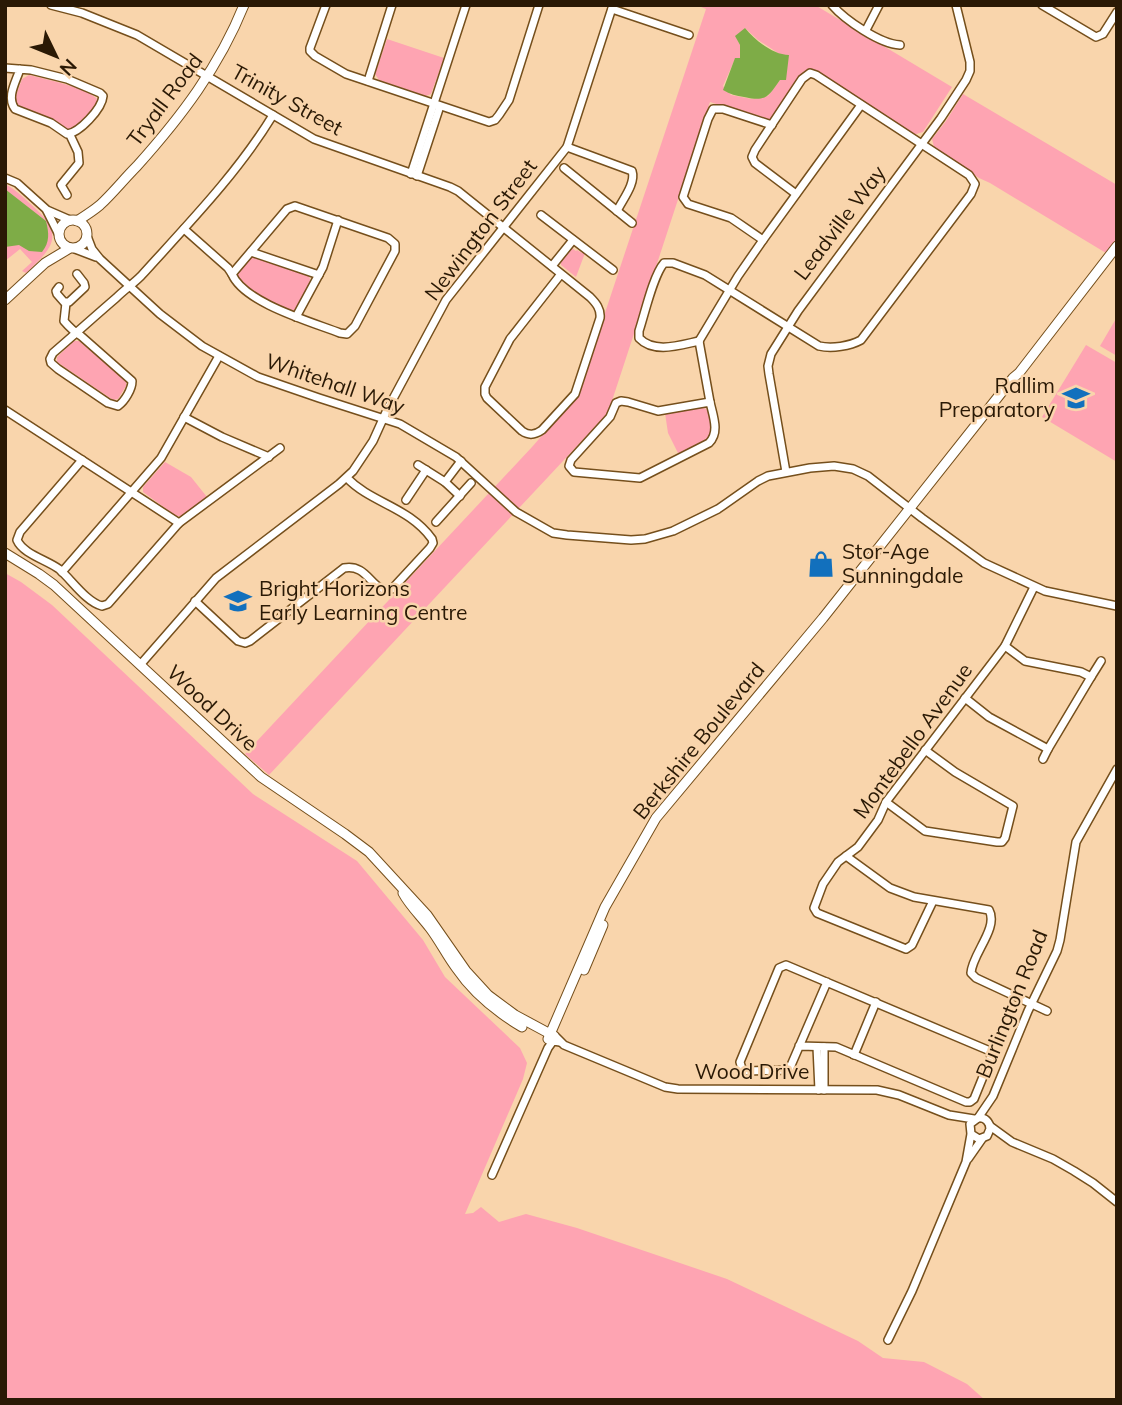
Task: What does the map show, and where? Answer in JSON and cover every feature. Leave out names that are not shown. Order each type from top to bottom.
[{"type":"street","name":"Tryall Road","points":[[74,220],[98,206],[151,150],[195,96],[230,38],[244,5]]},
{"type":"street","points":[[326,5],[311,44],[310,51],[315,56],[346,74],[485,122],[495,120],[509,100],[539,5]]},
{"type":"street","points":[[368,81],[392,5]]},
{"type":"street","points":[[414,175],[466,5]]},
{"type":"street","points":[[832,5],[840,14],[888,43],[900,45]]},
{"type":"street","points":[[866,30],[879,5]]},
{"type":"street","name":"Leadville Way","points":[[786,472],[768,366],[771,354],[807,296],[941,118],[966,80],[970,62],[956,5]]},
{"type":"street","points":[[1042,5],[1096,37],[1103,34],[1117,12]]},
{"type":"street","name":"Trinity Street","points":[[53,6],[82,13],[137,35],[326,145],[458,191],[503,227],[561,274],[594,301],[600,310],[600,318],[575,394],[541,430],[527,434],[487,398],[485,387],[510,339],[561,274]]},
{"type":"street","points":[[612,7],[689,35]]},
{"type":"street","name":"Newington Street","points":[[140,665],[220,574],[353,471],[373,441],[446,300],[567,147],[612,7]]},
{"type":"street","points":[[5,68],[31,70],[67,79],[103,96],[99,108],[70,135]]},
{"type":"street","points":[[20,69],[10,100],[13,107],[51,123],[70,135],[80,158],[61,185],[67,195]]},
{"type":"street","points":[[699,341],[663,348],[640,340],[639,331],[660,267],[664,263],[686,267],[705,275],[824,347],[858,342],[975,187],[973,178],[816,75],[810,74],[802,79],[755,150],[753,160],[796,194]]},
{"type":"street","points":[[710,402],[658,411],[628,402],[618,402],[610,417],[571,460],[570,469],[577,473],[625,478],[644,476],[712,441],[716,430],[699,341],[763,240],[861,104]]},
{"type":"street","points":[[763,240],[731,218],[688,204],[683,197],[709,114],[713,109],[723,109],[772,125]]},
{"type":"street","points":[[66,303],[64,321],[76,333],[131,378],[132,386],[121,404],[112,405],[53,366],[50,359],[53,353],[76,333],[129,286],[184,229],[258,139],[273,115]]},
{"type":"street","points":[[567,147],[632,171],[633,180],[617,211]]},
{"type":"street","points":[[564,168],[632,223]]},
{"type":"street","points":[[5,178],[17,184],[47,210],[84,225],[87,234],[82,245],[45,263],[5,300]]},
{"type":"street","name":"Tryall Road","points":[[87,234],[98,206]]},
{"type":"street","points":[[184,229],[228,268],[235,281],[249,293],[281,311],[347,334],[355,326],[395,251],[396,243],[298,206],[290,207],[232,274]]},
{"type":"street","points":[[47,210],[64,246],[72,248]]},
{"type":"street","points":[[541,215],[613,270]]},
{"type":"street","points":[[45,263],[59,237],[62,225],[74,220]]},
{"type":"street","points":[[296,317],[319,275],[338,220]]},
{"type":"street","name":"Whitehall Way","points":[[87,234],[100,259],[129,286],[188,336],[219,356],[258,377],[405,427],[461,461],[510,507],[546,530],[562,535],[645,539],[678,529],[718,509],[763,478],[827,466],[853,469],[868,476],[975,558],[1054,594],[1117,606]]},
{"type":"street","points":[[552,267],[573,240]]},
{"type":"street","name":"Berkshire Boulevard","points":[[492,1175],[600,933],[614,893],[656,818],[912,511],[989,407],[1019,373],[1117,246]]},
{"type":"street","name":"Whitehall Way","points":[[72,248],[100,259]]},
{"type":"street","points":[[251,252],[319,275]]},
{"type":"street","points":[[66,303],[85,288],[85,283],[77,274]]},
{"type":"street","points":[[59,287],[56,293],[66,303]]},
{"type":"street","points":[[62,572],[161,458],[219,356]]},
{"type":"street","points":[[5,410],[179,523]]},
{"type":"street","points":[[184,417],[269,457]]},
{"type":"street","points":[[82,460],[18,537],[21,547],[62,572],[96,605],[105,606],[179,523],[280,448]]},
{"type":"street","points":[[445,482],[461,461]]},
{"type":"street","points":[[406,499],[422,468],[445,482],[460,496]]},
{"type":"street","points":[[195,601],[238,640],[245,643],[344,568],[356,568],[382,589],[392,589],[430,548],[432,538],[413,519],[346,478]]},
{"type":"street","points":[[436,522],[471,484]]},
{"type":"street","name":"Wood Drive","points":[[5,553],[54,585],[253,770],[353,839],[376,859],[399,884],[408,903],[431,929],[458,972],[475,992],[512,1021],[665,1087],[885,1091],[949,1115],[976,1119]]},
{"type":"street","name":"Montebello Avenue","points":[[933,901],[912,945],[906,949],[817,913],[814,909],[822,884],[838,862],[858,847],[878,820],[886,802],[1005,646],[1034,587]]},
{"type":"street","points":[[1005,646],[1025,661],[1091,677]]},
{"type":"street","points":[[1043,759],[1101,661]]},
{"type":"street","points":[[965,698],[992,718],[1048,749]]},
{"type":"street","points":[[925,750],[955,772],[1013,806]]},
{"type":"street","name":"Burlington Road","points":[[976,1119],[993,1096],[1059,946],[1076,842],[1117,769]]},
{"type":"street","points":[[886,802],[925,831],[1000,842],[1005,838],[1013,806],[1019,799]]},
{"type":"street","points":[[846,856],[887,887],[933,901],[989,910],[992,922],[972,965],[971,973],[976,978],[1047,1011]]},
{"type":"street","points":[[799,1046],[836,1047],[968,1103],[974,1100],[992,1057],[988,1049],[876,1002],[786,965],[781,966],[740,1066],[746,1071],[788,1071],[827,982]]},
{"type":"street","points":[[854,1055],[876,1002]]},
{"type":"street","points":[[821,1047],[822,1090]]},
{"type":"street","name":"Burlington Road","points":[[990,1124],[993,1096]]},
{"type":"street","name":"Wood Drive","points":[[949,1115],[970,1132]]},
{"type":"street","points":[[966,1162],[970,1124],[976,1119],[984,1118],[1012,1142]]},
{"type":"street","points":[[888,1340],[912,1291],[966,1162],[989,1133],[990,1124]]},
{"type":"street","points":[[970,1132],[977,1139],[1012,1142],[1053,1159],[1093,1183],[1117,1202]]},
{"type":"shaded area","points":[[696,5],[815,5],[952,87],[923,132],[913,135],[810,69],[803,72],[770,121],[710,102],[608,413],[269,775],[245,754],[574,399],[580,388],[706,9]],"holes":[[[745,28],[781,55],[780,80],[768,96],[752,99],[731,95],[723,86],[735,59],[740,58],[737,39]]]},
{"type":"shaded area","points":[[745,28],[765,46],[789,55],[786,80],[780,80],[766,97],[738,96],[723,90],[735,58],[740,58],[740,45],[735,36]]},
{"type":"shaded area","points":[[387,39],[444,58],[431,94],[426,96],[379,80],[375,74]]},
{"type":"shaded area","points":[[29,75],[86,92],[98,100],[97,104],[76,127],[65,129],[54,120],[17,104],[15,98],[22,79]]},
{"type":"shaded area","points":[[963,94],[1117,185],[1117,239],[1106,253],[933,148],[932,139]]},
{"type":"shaded area","points":[[5,184],[36,209],[45,219],[52,235],[48,250],[26,273],[22,271],[32,262],[20,249],[5,261]]},
{"type":"shaded area","points":[[5,189],[46,221],[48,237],[42,252],[29,251],[19,245],[5,247]]},
{"type":"shaded area","points":[[572,248],[585,253],[576,277],[561,265]]},
{"type":"shaded area","points":[[253,257],[309,276],[311,283],[295,311],[268,302],[242,284],[236,275]]},
{"type":"shaded area","points":[[1117,317],[1117,356],[1100,346]]},
{"type":"shaded area","points":[[74,341],[79,341],[126,381],[118,399],[113,400],[57,362],[57,357]]},
{"type":"shaded area","points":[[1086,345],[1117,363],[1117,462],[1042,417]]},
{"type":"shaded area","points":[[701,407],[706,409],[711,420],[712,428],[708,439],[679,455],[668,433],[665,413]]},
{"type":"shaded area","points":[[165,462],[191,477],[207,497],[181,516],[176,516],[143,492],[143,487]]},
{"type":"shaded area","points":[[5,573],[52,605],[253,794],[357,861],[423,940],[445,977],[520,1048],[527,1063],[523,1079],[465,1214],[473,1213],[481,1207],[499,1222],[526,1214],[577,1228],[727,1279],[858,1341],[883,1358],[924,1362],[967,1384],[985,1400],[5,1400]]},
{"type":"place","name":"Rallim Preparatory","points":[[1076,398]]},
{"type":"place","name":"Stor-Age Sunningdale","points":[[821,564]]},
{"type":"place","name":"Bright Horizons Early Learning Centre","points":[[238,601]]}]
